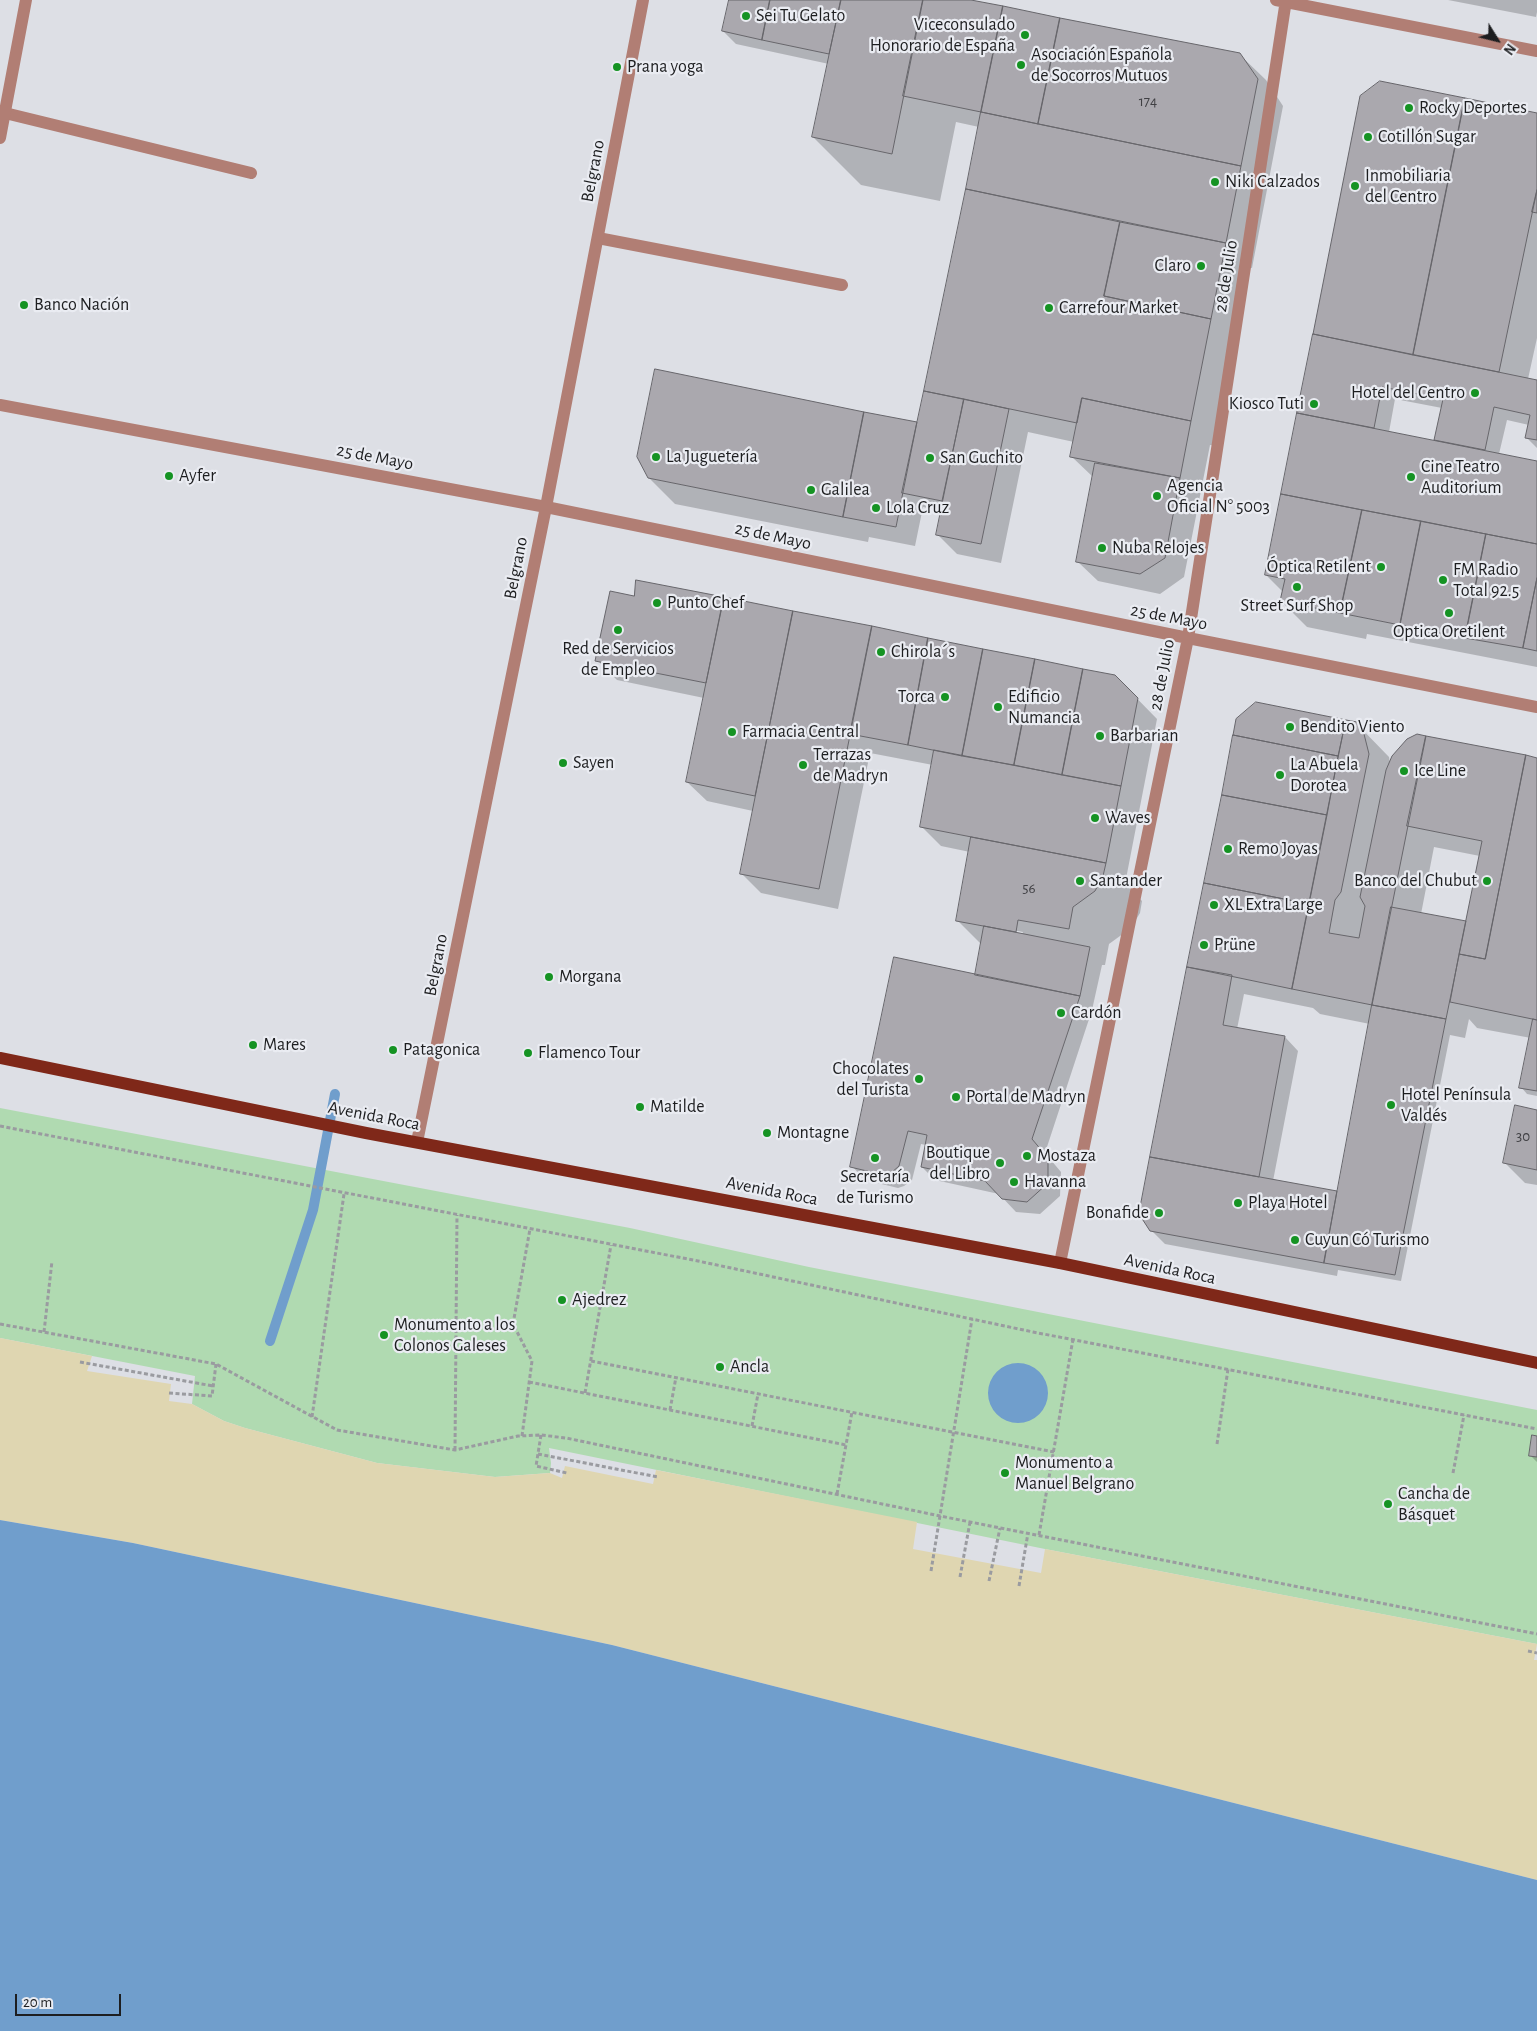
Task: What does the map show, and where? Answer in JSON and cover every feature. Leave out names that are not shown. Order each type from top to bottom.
[{"type":"main road","name":"Avenida Roca","points":[[0,1058],[417,1142],[1060,1263],[1537,1363]]},
{"type":"street","points":[[0,138],[26,0]]},
{"type":"street","name":"Belgrano","points":[[417,1142],[546,507],[644,0]]},
{"type":"street","points":[[1283,1],[1537,51]]},
{"type":"street","name":"28 de Julio","points":[[1060,1263],[1188,638],[1283,1]]},
{"type":"street","points":[[5,113],[251,173]]},
{"type":"street","points":[[598,238],[842,285]]},
{"type":"street","name":"25 de Mayo","points":[[0,405],[546,507],[1537,707]]},
{"type":"path","points":[[0,1126],[612,1245],[972,1319],[1537,1429]]},
{"type":"path","points":[[312,1417],[344,1194]]},
{"type":"path","points":[[455,1450],[457,1215]]},
{"type":"path","points":[[522,1436],[532,1361],[513,1324],[530,1229]]},
{"type":"path","points":[[586,1393],[612,1245]]},
{"type":"path","points":[[44,1332],[52,1260]]},
{"type":"path","points":[[931,1571],[972,1319]]},
{"type":"path","points":[[0,1324],[216,1364],[337,1430],[455,1450],[522,1436],[541,1435],[566,1438],[940,1516],[1537,1634]]},
{"type":"path","points":[[1039,1535],[1073,1339]]},
{"type":"path","points":[[591,1361],[1054,1452]]},
{"type":"path","points":[[80,1362],[214,1386]]},
{"type":"path","points":[[169,1393],[212,1396],[216,1364]]},
{"type":"path","points":[[1217,1444],[1228,1369]]},
{"type":"path","points":[[670,1410],[676,1377]]},
{"type":"path","points":[[530,1382],[846,1445]]},
{"type":"path","points":[[752,1426],[758,1394]]},
{"type":"path","points":[[837,1494],[852,1412]]},
{"type":"path","points":[[1453,1473],[1464,1415]]},
{"type":"path","points":[[541,1435],[536,1466],[567,1473]]},
{"type":"path","points":[[538,1454],[658,1477]]},
{"type":"path","points":[[960,1577],[970,1522]]},
{"type":"path","points":[[990,1581],[1000,1528]]},
{"type":"path","points":[[1019,1586],[1028,1533]]},
{"type":"path","points":[[1528,1651],[1537,1653]]},
{"type":"green space","points":[[0,1108],[630,1228],[809,1267],[1537,1410],[1537,1644],[1045,1549],[549,1448],[550,1473],[495,1477],[377,1463],[224,1421],[192,1404],[195,1376],[0,1338]]},
{"type":"sand","points":[[0,1338],[92,1356],[87,1371],[171,1384],[169,1401],[192,1404],[224,1421],[245,1428],[377,1463],[495,1477],[550,1473],[562,1478],[565,1466],[653,1484],[656,1470],[917,1522],[913,1549],[1041,1573],[1045,1549],[1537,1644],[1534,1660],[1537,1660],[1537,1880],[612,1645],[133,1543],[0,1520]]},
{"type":"water","points":[[1012,1363],[1024,1363],[1035,1368],[1043,1376],[1048,1387],[1046,1405],[1035,1418],[1024,1423],[1012,1423],[1001,1418],[993,1410],[988,1399],[988,1387],[993,1376],[1001,1368]]},
{"type":"water","points":[[0,1520],[133,1543],[612,1645],[1537,1880],[1537,2031],[0,2031]]},
{"type":"building","name":"Sei Tu Gelato","points":[[729,0],[770,0],[762,40],[722,31]]},
{"type":"building","points":[[770,0],[841,0],[829,54],[762,40]]},
{"type":"building","points":[[841,0],[923,0],[892,154],[812,137]]},
{"type":"building","points":[[923,0],[971,0],[1003,6],[981,112],[903,96]]},
{"type":"building","name":"Asociación Española de Socorros Mutuos","points":[[1003,6],[1060,18],[1038,124],[981,112]]},
{"type":"building","points":[[1060,18],[1240,53],[1258,79],[1241,166],[1038,124]]},
{"type":"building","points":[[1380,81],[1465,98],[1413,355],[1313,334],[1360,96]]},
{"type":"building","points":[[1465,98],[1537,113],[1537,190],[1499,372],[1413,355]]},
{"type":"building","points":[[981,112],[1241,166],[1226,243],[966,189]]},
{"type":"building","name":"Carrefour Market","points":[[966,189],[1120,222],[1104,296],[1211,319],[1191,421],[1082,398],[1077,423],[924,391]]},
{"type":"building","points":[[1537,190],[1537,213],[1532,212]]},
{"type":"building","points":[[1120,222],[1226,243],[1211,319],[1104,296]]},
{"type":"building","name":"Hotel del Centro","points":[[1313,334],[1537,380],[1537,440],[1525,438],[1530,415],[1494,407],[1485,450],[1434,440],[1443,399],[1382,387],[1374,428],[1297,413]]},
{"type":"building","points":[[655,369],[864,412],[843,517],[648,478],[637,457]]},
{"type":"building","name":"San Guchito","points":[[924,391],[964,399],[942,501],[902,493]]},
{"type":"building","points":[[1082,398],[1191,421],[1180,478],[1070,457]]},
{"type":"building","points":[[964,399],[1009,409],[981,544],[936,535]]},
{"type":"building","points":[[864,412],[917,422],[896,527],[843,517]]},
{"type":"building","name":"Cine Teatro Auditorium","points":[[1297,413],[1537,461],[1537,544],[1281,494]]},
{"type":"building","points":[[1095,463],[1180,478],[1165,558],[1140,574],[1076,562]]},
{"type":"building","points":[[1281,494],[1362,510],[1340,613],[1280,601],[1285,579],[1265,575]]},
{"type":"building","name":"Óptica Retilent","points":[[1362,510],[1421,521],[1400,625],[1340,613]]},
{"type":"building","name":"FM Radio Total 92.5","points":[[1421,521],[1486,534],[1465,638],[1400,625]]},
{"type":"building","points":[[1486,534],[1537,544],[1537,578],[1523,648],[1465,638]]},
{"type":"building","points":[[1537,578],[1537,651],[1523,648]]},
{"type":"building","points":[[636,580],[724,597],[706,683],[595,661],[610,591],[634,596]]},
{"type":"building","name":"Farmacia Central","points":[[724,597],[793,611],[755,796],[686,782]]},
{"type":"building","name":"Terrazas de Madryn","points":[[793,611],[872,626],[819,889],[740,874]]},
{"type":"building","points":[[872,626],[928,638],[908,745],[850,734]]},
{"type":"building","name":"Torca","points":[[928,638],[983,649],[962,756],[908,745]]},
{"type":"building","name":"Edificio Numancia","points":[[983,649],[1035,659],[1014,765],[962,756]]},
{"type":"building","points":[[1035,659],[1083,669],[1062,775],[1014,765]]},
{"type":"building","name":"Barbarian","points":[[1083,669],[1115,675],[1138,698],[1121,786],[1062,775]]},
{"type":"building","name":"Bendito Viento","points":[[1256,702],[1346,720],[1338,756],[1233,735],[1236,719]]},
{"type":"building","points":[[1346,720],[1357,722],[1363,730],[1369,754],[1341,892],[1335,900],[1329,933],[1359,938],[1365,906],[1360,897],[1386,770],[1392,756],[1407,739],[1417,734],[1426,736],[1372,1005],[1292,989]]},
{"type":"building","name":"La Abuela Dorotea","points":[[1233,735],[1338,756],[1327,815],[1222,795]]},
{"type":"building","name":"Banco del Chubut","points":[[1426,736],[1526,755],[1485,959],[1459,954],[1482,841],[1407,826]]},
{"type":"building","points":[[934,750],[1121,786],[1106,863],[920,827]]},
{"type":"building","points":[[1526,755],[1537,758],[1537,1020],[1450,1002],[1459,954],[1485,959]]},
{"type":"building","points":[[1222,795],[1327,815],[1309,904],[1204,883]]},
{"type":"building","points":[[971,837],[1106,863],[1103,876],[1095,891],[1073,907],[1069,929],[1018,920],[1016,932],[956,921]]},
{"type":"building","points":[[1204,883],[1309,904],[1292,989],[1187,967]]},
{"type":"building","points":[[1391,907],[1466,921],[1446,1019],[1372,1005]]},
{"type":"building","points":[[984,926],[1090,947],[1080,996],[975,975]]},
{"type":"building","name":"Portal de Madryn","points":[[894,957],[1080,996],[1032,1139],[1048,1158],[1048,1183],[1027,1202],[1002,1199],[985,1181],[921,1167],[927,1135],[908,1131],[899,1166],[891,1173],[884,1175],[850,1167]]},
{"type":"building","points":[[1187,967],[1232,975],[1223,1025],[1285,1036],[1259,1177],[1150,1157]]},
{"type":"building","name":"Hotel Península Valdés","points":[[1372,1005],[1446,1019],[1395,1275],[1324,1263]]},
{"type":"building","points":[[1533,1019],[1537,1020],[1537,1091],[1519,1088]]},
{"type":"building","points":[[1515,1105],[1537,1110],[1537,1170],[1503,1163]]},
{"type":"building","name":"Playa Hotel","points":[[1150,1157],[1337,1191],[1324,1263],[1150,1231],[1139,1214]]},
{"type":"building","points":[[1532,1435],[1537,1436],[1537,1457],[1529,1456]]},
{"type":"waterway","points":[[270,1341],[313,1210],[335,1094]]},
{"type":"place","name":"Sei Tu Gelato","points":[[746,16]]},
{"type":"place","name":"Viceconsulado Honorario de España","points":[[1025,35]]},
{"type":"place","name":"Asociación Española de Socorros Mutuos","points":[[1021,65]]},
{"type":"place","name":"Prana yoga","points":[[617,67]]},
{"type":"place","name":"Rocky Deportes","points":[[1409,108]]},
{"type":"place","name":"Cotillón Sugar","points":[[1368,137]]},
{"type":"place","name":"Niki Calzados","points":[[1215,182]]},
{"type":"place","name":"Inmobiliaria del Centro","points":[[1355,186]]},
{"type":"place","name":"Claro","points":[[1201,266]]},
{"type":"place","name":"Banco Nación","points":[[24,305]]},
{"type":"place","name":"Carrefour Market","points":[[1049,308]]},
{"type":"place","name":"Hotel del Centro","points":[[1475,393]]},
{"type":"place","name":"Kiosco Tuti","points":[[1314,404]]},
{"type":"place","name":"La Juguetería","points":[[656,457]]},
{"type":"place","name":"San Guchito","points":[[930,458]]},
{"type":"place","name":"Ayfer","points":[[169,476]]},
{"type":"place","name":"Cine Teatro Auditorium","points":[[1411,477]]},
{"type":"place","name":"Galilea","points":[[811,490]]},
{"type":"place","name":"Agencia Oficial N° 5003","points":[[1157,496]]},
{"type":"place","name":"Lola Cruz","points":[[876,508]]},
{"type":"place","name":"Nuba Relojes","points":[[1102,548]]},
{"type":"place","name":"Óptica Retilent","points":[[1381,567]]},
{"type":"place","name":"FM Radio Total 92.5","points":[[1443,580]]},
{"type":"place","name":"Street Surf Shop","points":[[1297,587]]},
{"type":"place","name":"Punto Chef","points":[[657,603]]},
{"type":"place","name":"Optica Oretilent","points":[[1449,613]]},
{"type":"place","name":"Red de Servicios de Empleo","points":[[618,630]]},
{"type":"place","name":"Chirola´s","points":[[881,652]]},
{"type":"place","name":"Torca","points":[[945,697]]},
{"type":"place","name":"Edificio Numancia","points":[[998,707]]},
{"type":"place","name":"Bendito Viento","points":[[1290,727]]},
{"type":"place","name":"Farmacia Central","points":[[732,732]]},
{"type":"place","name":"Barbarian","points":[[1100,736]]},
{"type":"place","name":"Sayen","points":[[563,763]]},
{"type":"place","name":"Terrazas de Madryn","points":[[803,765]]},
{"type":"place","name":"Ice Line","points":[[1404,771]]},
{"type":"place","name":"La Abuela Dorotea","points":[[1280,775]]},
{"type":"place","name":"Waves","points":[[1095,818]]},
{"type":"place","name":"Remo Joyas","points":[[1228,849]]},
{"type":"place","name":"Santander","points":[[1080,881]]},
{"type":"place","name":"Banco del Chubut","points":[[1487,881]]},
{"type":"place","name":"XL Extra Large","points":[[1214,905]]},
{"type":"place","name":"Prüne","points":[[1204,945]]},
{"type":"place","name":"Morgana","points":[[549,977]]},
{"type":"place","name":"Cardón","points":[[1061,1013]]},
{"type":"place","name":"Mares","points":[[253,1045]]},
{"type":"place","name":"Patagonica","points":[[393,1050]]},
{"type":"place","name":"Flamenco Tour","points":[[528,1053]]},
{"type":"place","name":"Chocolates del Turista","points":[[919,1079]]},
{"type":"place","name":"Portal de Madryn","points":[[956,1097]]},
{"type":"place","name":"Hotel Península Valdés","points":[[1391,1105]]},
{"type":"place","name":"Matilde","points":[[640,1107]]},
{"type":"place","name":"Montagne","points":[[767,1133]]},
{"type":"place","name":"Mostaza","points":[[1027,1156]]},
{"type":"place","name":"Secretaría de Turismo","points":[[875,1158]]},
{"type":"place","name":"Boutique del Libro","points":[[1000,1163]]},
{"type":"place","name":"Havanna","points":[[1014,1182]]},
{"type":"place","name":"Playa Hotel","points":[[1238,1203]]},
{"type":"place","name":"Bonafide","points":[[1159,1213]]},
{"type":"place","name":"Cuyun Có Turismo","points":[[1295,1240]]},
{"type":"place","name":"Ajedrez","points":[[562,1300]]},
{"type":"place","name":"Monumento a los Colonos Galeses","points":[[384,1335]]},
{"type":"place","name":"Ancla","points":[[720,1367]]},
{"type":"place","name":"Monumento a Manuel Belgrano","points":[[1005,1473]]},
{"type":"place","name":"Cancha de Básquet","points":[[1388,1504]]}]
